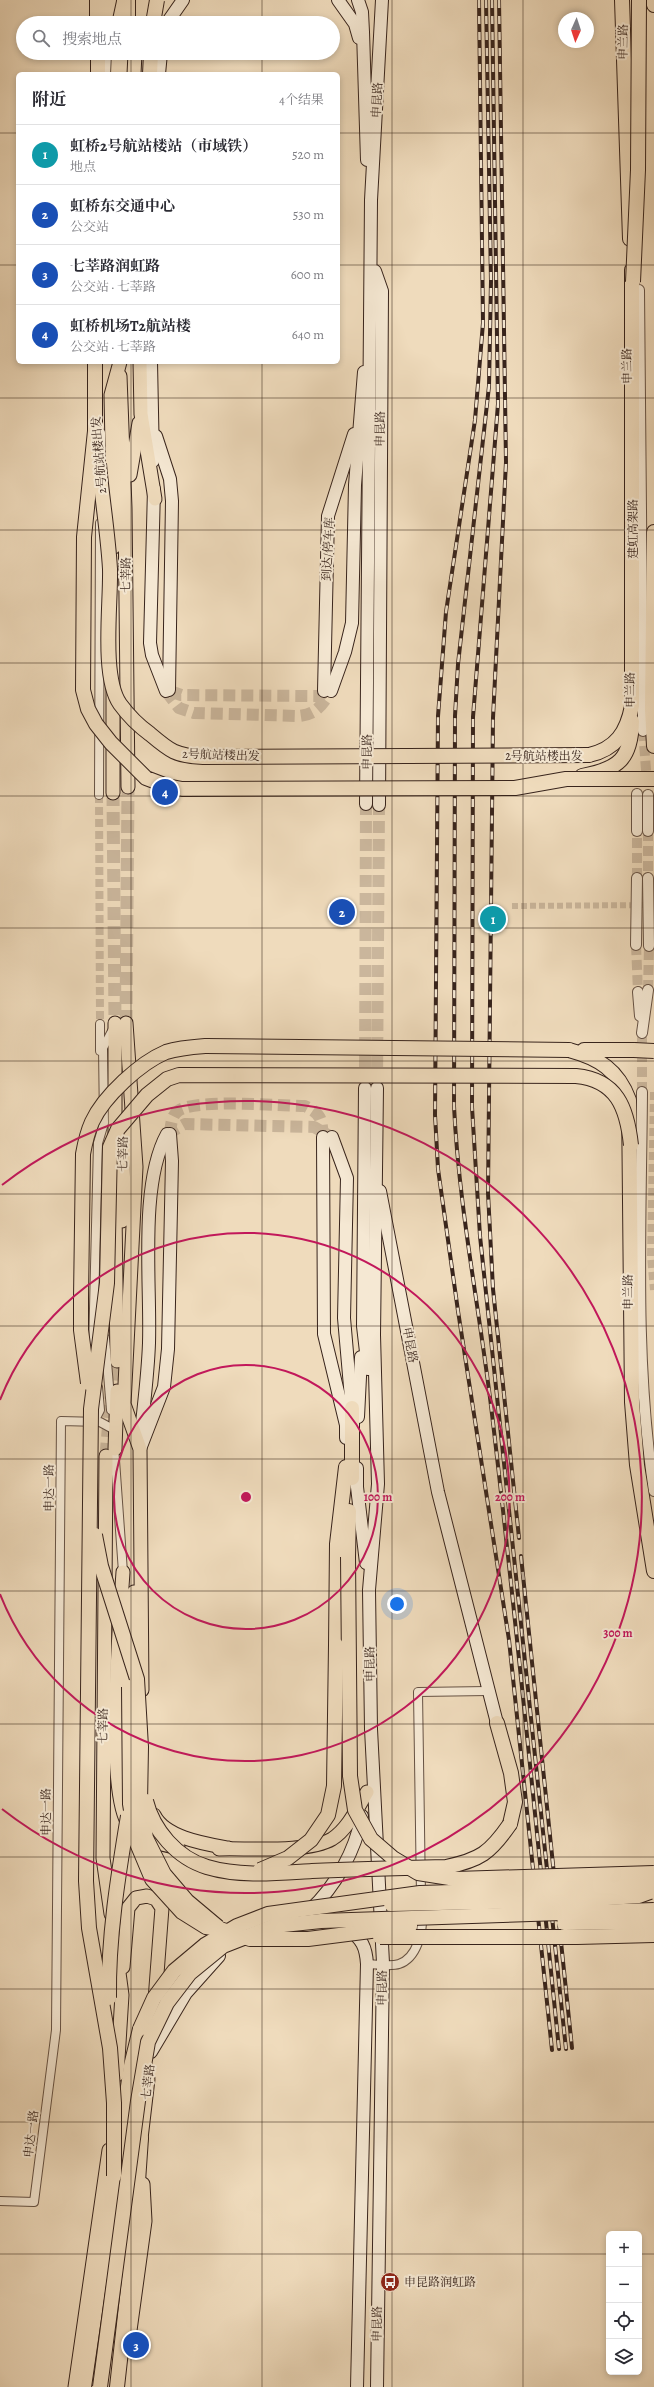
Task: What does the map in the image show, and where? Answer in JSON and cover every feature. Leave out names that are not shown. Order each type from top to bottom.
[{"type":"highway","points":[[97,0],[97,16]]},
{"type":"highway","points":[[106,16],[109,0]]},
{"type":"highway","points":[[143,0],[144,16]]},
{"type":"highway","points":[[155,16],[158,0]]},
{"type":"highway","points":[[622,0],[628,205],[633,282]]},
{"type":"highway","points":[[633,282],[638,170],[637,0]]},
{"type":"highway","points":[[653,0],[654,5]]},
{"type":"highway","points":[[143,60],[143,72]]},
{"type":"highway","points":[[150,72],[151,60]]},
{"type":"highway","name":"建虹高架路","points":[[589,756],[601,753],[618,741],[629,720],[632,706],[633,282]]},
{"type":"highway","name":"2号航站楼出发","points":[[95,364],[96,431],[110,569],[110,668],[114,690],[119,703],[127,712],[171,752],[182,756],[203,757],[589,756]]},
{"type":"highway","points":[[96,431],[84,537],[83,690],[88,708],[96,724],[146,778],[167,786],[182,789],[515,788],[596,773],[622,760],[630,745],[632,706]]},
{"type":"highway","points":[[654,532],[654,746]]},
{"type":"highway","points":[[566,779],[654,779]]},
{"type":"highway","points":[[110,2048],[89,1928],[86,1881],[90,1511],[88,1415],[81,1298],[83,1154],[86,1137],[100,1109],[122,1084],[144,1064],[168,1052],[206,1046],[654,1051]]},
{"type":"highway","points":[[570,1050],[599,1060],[609,1067],[622,1082],[631,1109],[632,1402],[638,1465],[654,1571]]},
{"type":"highway","points":[[88,1415],[107,1283],[110,1147],[118,1129],[130,1114],[147,1094],[167,1079],[179,1075],[205,1074],[509,1074],[592,1077],[603,1082],[613,1091],[620,1102],[626,1115],[631,1145]]},
{"type":"highway","points":[[352,1408],[348,1557],[350,1776],[355,1810],[371,1839],[393,1858],[418,1873],[456,1879],[654,1872]]},
{"type":"highway","points":[[346,1467],[350,1498]]},
{"type":"highway","points":[[252,1873],[288,1858],[311,1840],[328,1815],[334,1786],[337,1544],[346,1467]]},
{"type":"highway","points":[[90,1511],[101,1566],[137,1679],[140,1726],[140,1803],[146,1838],[164,1874],[187,1901],[220,1929]]},
{"type":"highway","points":[[114,2176],[114,2102],[110,2048],[108,1970],[130,1804],[129,1687]]},
{"type":"highway","points":[[141,1777],[149,1811],[161,1834],[182,1855],[205,1867],[229,1872],[252,1873],[446,1867],[472,1861],[496,1845],[510,1824],[515,1802],[511,1773],[497,1723]]},
{"type":"highway","points":[[130,1804],[136,1841],[152,1879],[182,1912],[206,1927],[220,1929],[250,1939],[280,1941],[347,1936],[416,1924],[654,1922]]},
{"type":"highway","points":[[574,1913],[616,1903],[654,1880]]},
{"type":"highway","points":[[84,2387],[131,2066],[140,2029],[154,1998],[174,1971],[205,1945],[237,1926],[268,1914],[420,1893],[654,1886]]},
{"type":"highway","points":[[322,1906],[576,1900],[639,1896],[654,1890]]},
{"type":"highway","points":[[100,2387],[138,2101],[148,2042],[167,2003],[190,1973],[223,1946],[274,1926],[321,1921],[654,1910]]},
{"type":"highway","points":[[347,1936],[417,1938],[654,1935]]},
{"type":"highway","points":[[117,2387],[136,2226],[141,2138]]},
{"type":"main road","points":[[136,16],[137,0]]},
{"type":"main road","points":[[148,16],[158,0]]},
{"type":"main road","points":[[172,16],[183,0]]},
{"type":"main road","name":"申昆路","points":[[338,0],[355,24],[364,50]]},
{"type":"main road","name":"申昆路","points":[[358,0],[362,12],[366,157],[371,200]]},
{"type":"main road","name":"申昆路","points":[[366,804],[370,556],[372,290],[371,200],[382,0]]},
{"type":"main road","points":[[134,72],[135,60]]},
{"type":"main road","points":[[159,72],[160,60]]},
{"type":"main road","name":"申昆路","points":[[372,260],[382,291],[379,530],[382,600],[379,805]]},
{"type":"main road","name":"到达/停车库","points":[[361,411],[328,516],[327,691],[345,652],[352,623],[355,485],[372,290]]},
{"type":"main road","points":[[113,793],[114,467],[111,395],[119,364]]},
{"type":"main road","name":"七莘路","points":[[120,364],[126,508],[128,787]]},
{"type":"main road","points":[[139,364],[155,499],[150,600],[150,643],[152,654],[168,691],[172,501],[170,479],[146,412]]},
{"type":"main road","points":[[126,508],[146,412],[151,364]]},
{"type":"main road","name":"申昆路","points":[[370,556],[382,600]]},
{"type":"main road","points":[[120,1023],[136,1167],[124,1404],[140,1449]]},
{"type":"main road","name":"七莘路","points":[[120,1023],[120,1284]]},
{"type":"main road","name":"七莘路","points":[[120,1023],[117,1390],[110,1452],[103,1858],[122,1995]]},
{"type":"main road","name":"申昆路","points":[[377,1407],[370,1387],[363,1326],[371,1088],[376,1105],[380,1189],[438,1492],[497,1723]]},
{"type":"main road","name":"申昆路","points":[[376,1105],[374,1335],[378,1484],[369,1590],[371,1729],[382,1964],[377,2387]]},
{"type":"main road","points":[[140,1449],[164,1387],[168,1349],[172,1161],[169,1134],[155,1161],[149,1223],[149,1344],[140,1449],[139,1557],[143,1778],[149,1805],[157,1822],[191,1841],[228,1848]]},
{"type":"main road","name":"申昆路","points":[[346,1467],[346,1425],[324,1334],[328,1137],[347,1178],[344,1318],[352,1408],[358,1430],[357,1488],[369,1590]]},
{"type":"main road","points":[[358,1430],[363,1326]]},
{"type":"main road","points":[[129,1687],[130,1618],[139,1557]]},
{"type":"main road","points":[[123,1572],[130,1618]]},
{"type":"main road","points":[[123,1572],[118,1654],[116,1779],[120,1805],[129,1825],[146,1838],[165,1845],[194,1849],[313,1846],[333,1838],[348,1823],[367,1792]]},
{"type":"main road","points":[[151,2052],[186,1993],[217,1957],[249,1934],[308,1912],[329,1890],[349,1856],[360,1825],[367,1792],[371,1729]]},
{"type":"main road","name":"七莘路","points":[[74,2387],[100,2225],[115,2103],[128,1908],[136,1898],[148,1896],[156,1899],[162,1908],[151,2052],[112,2387]]},
{"type":"main road","name":"申昆路","points":[[278,1924],[314,1922],[342,1925],[360,1938],[366,1950],[367,1964],[357,2387]]},
{"type":"main road","points":[[123,2387],[145,2221],[141,2138]]},
{"type":"street","points":[[109,0],[109,16]]},
{"type":"street","name":"申兰路","points":[[637,0],[643,732]]},
{"type":"street","points":[[99,796],[102,364]]},
{"type":"street","points":[[637,794],[637,831]]},
{"type":"street","points":[[648,795],[648,831]]},
{"type":"street","points":[[636,946],[637,878]]},
{"type":"street","points":[[648,878],[649,946]]},
{"type":"street","points":[[642,1034],[643,991]]},
{"type":"street","points":[[88,1415],[97,1416],[100,1410],[93,1353],[93,1314],[98,1143],[104,1123],[103,1048],[120,1023]]},
{"type":"street","points":[[100,1024],[101,1096]]},
{"type":"street","name":"申兰路","points":[[642,1092],[641,1359],[646,1436],[654,1491]]},
{"type":"street","points":[[101,1169],[101,1251],[113,1429],[110,1452],[123,1572]]},
{"type":"street","points":[[93,1314],[105,1315]]},
{"type":"street","points":[[88,1415],[113,1429]]},
{"type":"street","name":"申达一路","points":[[0,2201],[34,2202],[56,2030],[61,1421],[88,1415]]},
{"type":"street","points":[[367,1964],[398,1964],[410,1956],[420,1941],[418,1692],[488,1691]]},
{"type":"tunnel","points":[[166,691],[179,708],[194,713],[299,716],[315,711],[322,705],[331,691]]},
{"type":"tunnel","points":[[170,691],[181,695],[311,696],[320,696],[324,691]]},
{"type":"tunnel","points":[[643,731],[648,795]]},
{"type":"tunnel","points":[[126,1023],[128,787]]},
{"type":"tunnel","points":[[113,793],[115,1023]]},
{"type":"tunnel","points":[[99,795],[100,1024]]},
{"type":"tunnel","points":[[365,1085],[366,804]]},
{"type":"tunnel","points":[[377,1085],[379,805]]},
{"type":"tunnel","points":[[637,831],[637,878]]},
{"type":"tunnel","points":[[648,831],[648,878]]},
{"type":"tunnel","points":[[512,906],[654,905]]},
{"type":"tunnel","points":[[636,945],[638,992]]},
{"type":"tunnel","points":[[648,990],[649,946]]},
{"type":"tunnel","points":[[642,1033],[642,1092]]},
{"type":"tunnel","points":[[654,1092],[651,1257],[654,1290]]},
{"type":"tunnel","points":[[170,1134],[171,1125],[176,1113],[187,1107],[239,1104],[305,1106],[315,1112],[320,1118],[323,1137]]},
{"type":"tunnel","points":[[167,1134],[185,1124],[314,1127],[328,1135]]},
{"type":"tunnel","points":[[106,1456],[115,1349]]},
{"type":"railway","points":[[479,0],[483,323],[475,420],[446,612],[438,716],[435,1115],[438,1169],[458,1311],[509,1640],[552,2050]]},
{"type":"railway","points":[[486,0],[491,281],[489,386],[458,664],[455,716],[454,1106],[460,1184],[487,1375],[501,1493],[559,2049]]},
{"type":"railway","points":[[492,0],[498,404],[473,717],[472,1107],[480,1236],[566,2049]]},
{"type":"railway","points":[[499,0],[506,462],[493,718],[488,1193],[493,1289],[519,1538]]},
{"type":"railway","points":[[521,1556],[572,2048]]},
{"type":"place","name":"虹桥机场T2航站楼","points":[[165,792]]},
{"type":"place","name":"虹桥东交通中心","points":[[342,912]]},
{"type":"place","name":"虹桥2号航站楼站（市域铁）","points":[[493,919]]},
{"type":"place","name":"申昆路润虹路","points":[[390,2282]]},
{"type":"place","name":"七莘路润虹路","points":[[136,2345]]}]
